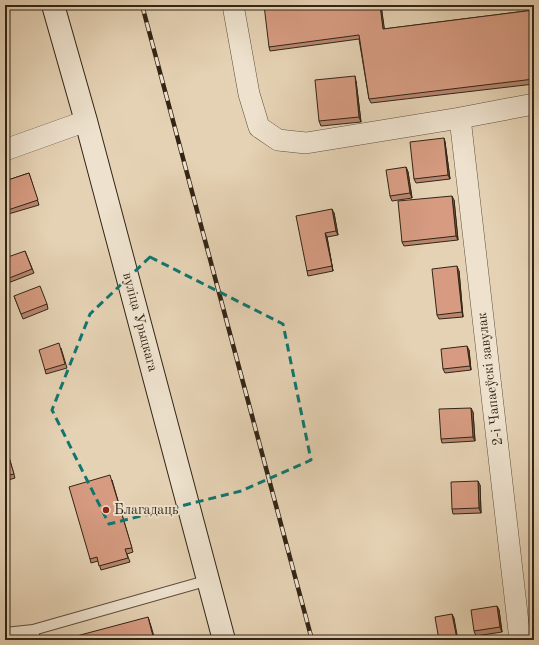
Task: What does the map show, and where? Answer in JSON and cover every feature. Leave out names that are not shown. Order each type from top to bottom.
[{"type":"main road","name":"вуліца Урыцкага","points":[[53,5],[86,122],[224,640]]},
{"type":"street","points":[[233,5],[249,94],[259,127],[278,140],[306,143],[460,118],[534,104]]},
{"type":"street","name":"2-і Чапаеўскі завулак","points":[[460,118],[520,640]]},
{"type":"street","points":[[5,150],[86,122]]},
{"type":"lane","points":[[5,634],[33,630],[209,580]]},
{"type":"lane","points":[[33,630],[35,640]]},
{"type":"highlighted area","points":[[150,257],[283,324],[311,460],[241,491],[109,524],[52,410],[90,314]]},
{"type":"building","points":[[264,5],[380,5],[383,29],[534,10],[534,79],[369,99],[359,35],[269,47]]},
{"type":"building","points":[[355,76],[359,117],[319,121],[315,80]]},
{"type":"building","points":[[444,138],[448,175],[414,179],[410,142]]},
{"type":"building","points":[[406,167],[410,193],[390,196],[386,170]]},
{"type":"building","points":[[29,173],[38,200],[5,211],[5,181]]},
{"type":"building","points":[[452,196],[456,236],[402,242],[398,201]]},
{"type":"building","points":[[332,209],[336,231],[325,233],[332,266],[307,271],[296,216]]},
{"type":"building","points":[[25,251],[32,269],[7,279],[5,274],[5,258]]},
{"type":"building","points":[[457,266],[462,312],[437,315],[432,269]]},
{"type":"building","points":[[40,286],[47,304],[21,314],[14,296]]},
{"type":"building","points":[[59,343],[65,364],[45,370],[39,350]]},
{"type":"building","points":[[467,346],[470,366],[443,369],[441,349]]},
{"type":"building","points":[[471,408],[473,437],[441,439],[439,409]]},
{"type":"building","points":[[5,444],[14,474],[5,476]]},
{"type":"building","points":[[110,475],[132,548],[125,549],[128,558],[99,566],[97,557],[90,559],[69,487]]},
{"type":"building","points":[[478,481],[479,508],[452,509],[451,482]]},
{"type":"building","points":[[497,606],[500,627],[474,631],[471,610]]},
{"type":"building","points":[[452,614],[457,639],[439,640],[435,617]]},
{"type":"building","points":[[148,617],[154,640],[69,640],[69,638]]},
{"type":"railway","points":[[142,5],[312,640]]},
{"type":"place","name":"Благадаць","points":[[106,510]]}]
